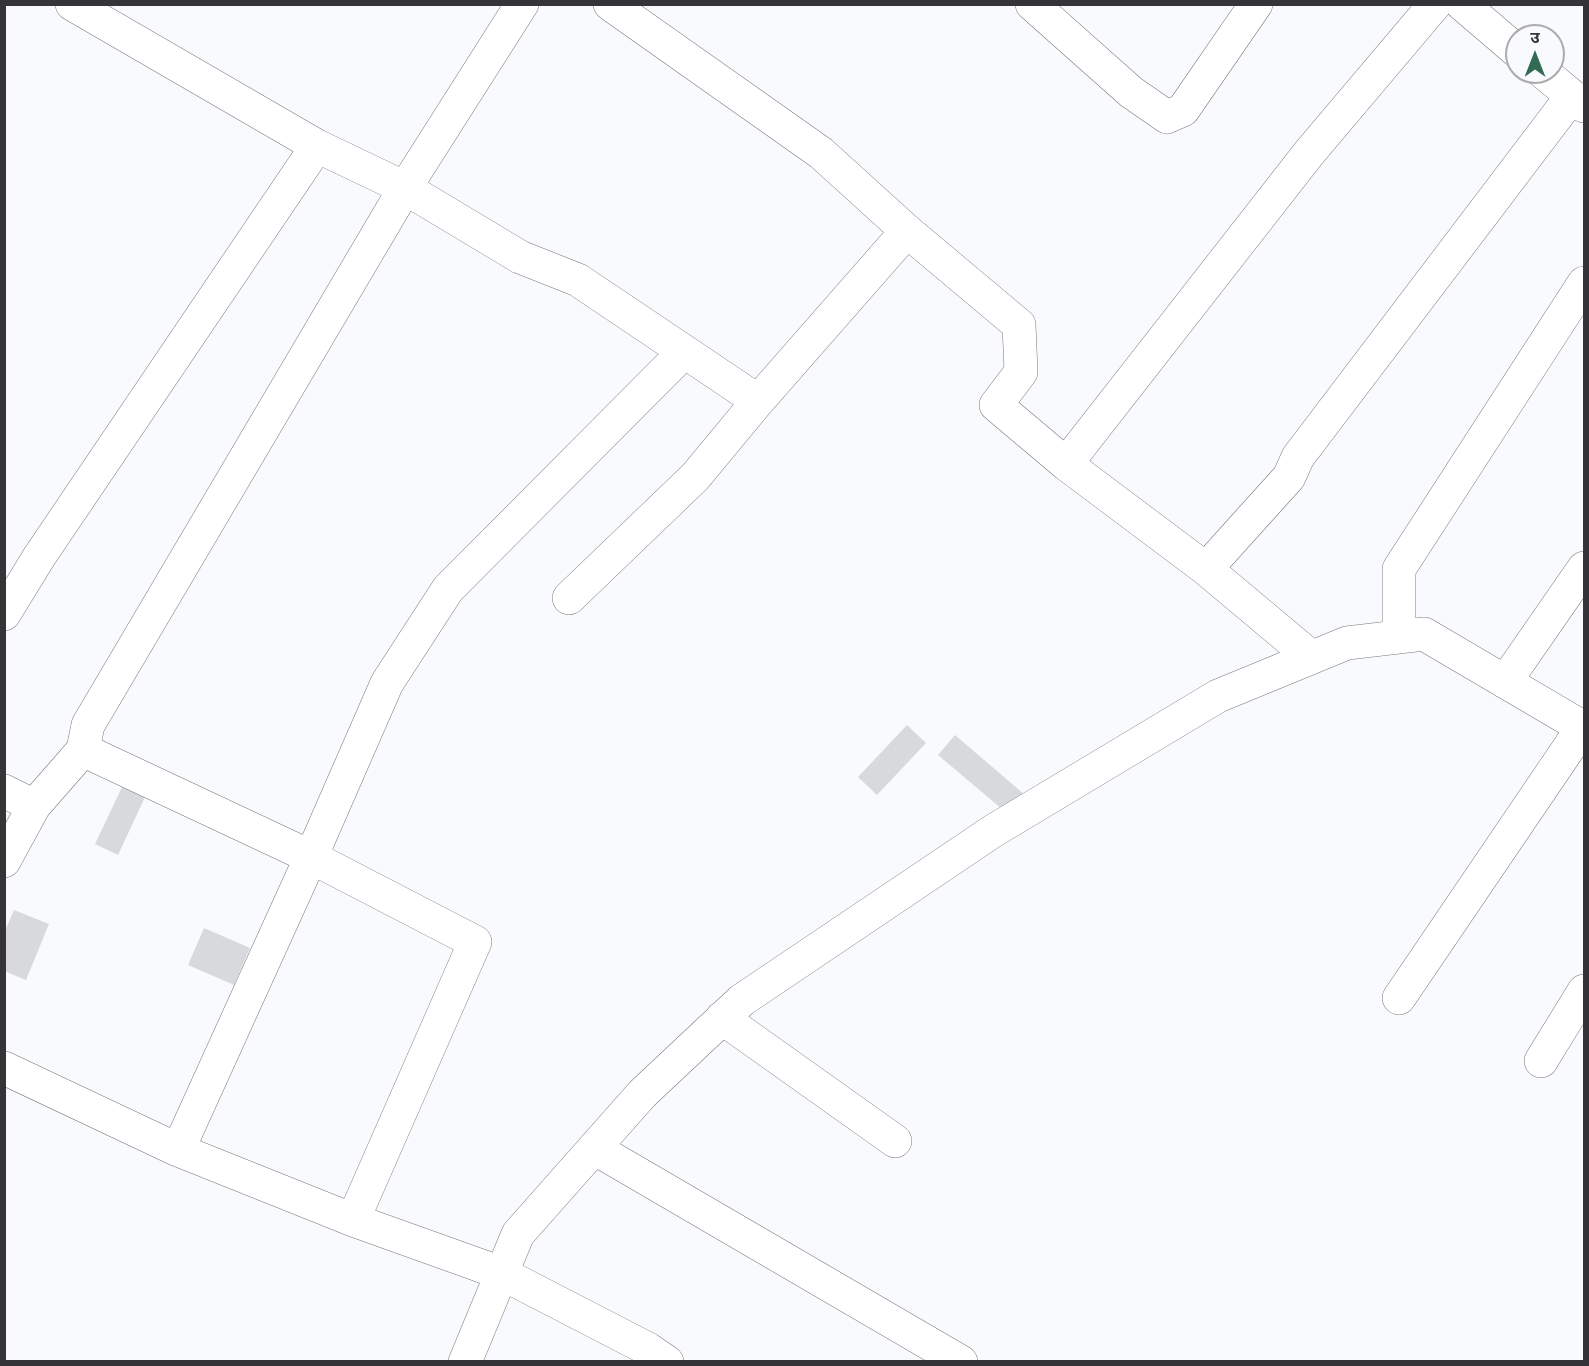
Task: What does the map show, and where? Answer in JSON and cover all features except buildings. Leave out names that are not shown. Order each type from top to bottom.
[{"type":"street","points":[[72,4],[317,146],[405,188],[520,257],[578,280],[758,401]]},
{"type":"street","points":[[4,861],[34,806],[83,750],[88,725],[405,188],[522,4]]},
{"type":"street","points":[[610,4],[821,153],[907,231],[1019,325],[1021,372],[996,405],[1066,464],[1206,569],[1311,657]]},
{"type":"street","points":[[1032,4],[1131,92],[1167,117],[1183,110],[1256,4]]},
{"type":"street","points":[[1066,464],[1309,153],[1435,4]]},
{"type":"street","points":[[1462,4],[1505,41]]},
{"type":"street","points":[[1206,569],[1289,477],[1298,456],[1578,101],[1557,84]]},
{"type":"street","points":[[4,614],[39,557],[317,146]]},
{"type":"street","points":[[569,598],[695,477],[758,401],[907,231]]},
{"type":"street","points":[[1399,637],[1399,569],[1584,283]]},
{"type":"street","points":[[178,1150],[387,683],[448,589],[684,352]]},
{"type":"street","points":[[1504,682],[1584,568]]},
{"type":"street","points":[[465,1362],[518,1234],[642,1094],[742,1000],[993,831],[1218,696],[1347,643],[1424,634],[1584,728],[1399,998]]},
{"type":"street","points":[[83,750],[311,857],[475,942],[353,1220]]},
{"type":"street","points":[[4,791],[34,806]]},
{"type":"street","points":[[1540,1061],[1584,992]]},
{"type":"street","points":[[722,1018],[895,1141]]},
{"type":"street","points":[[4,1068],[178,1150],[353,1220],[501,1273],[648,1349],[667,1362]]},
{"type":"street","points":[[594,1148],[961,1362]]}]
